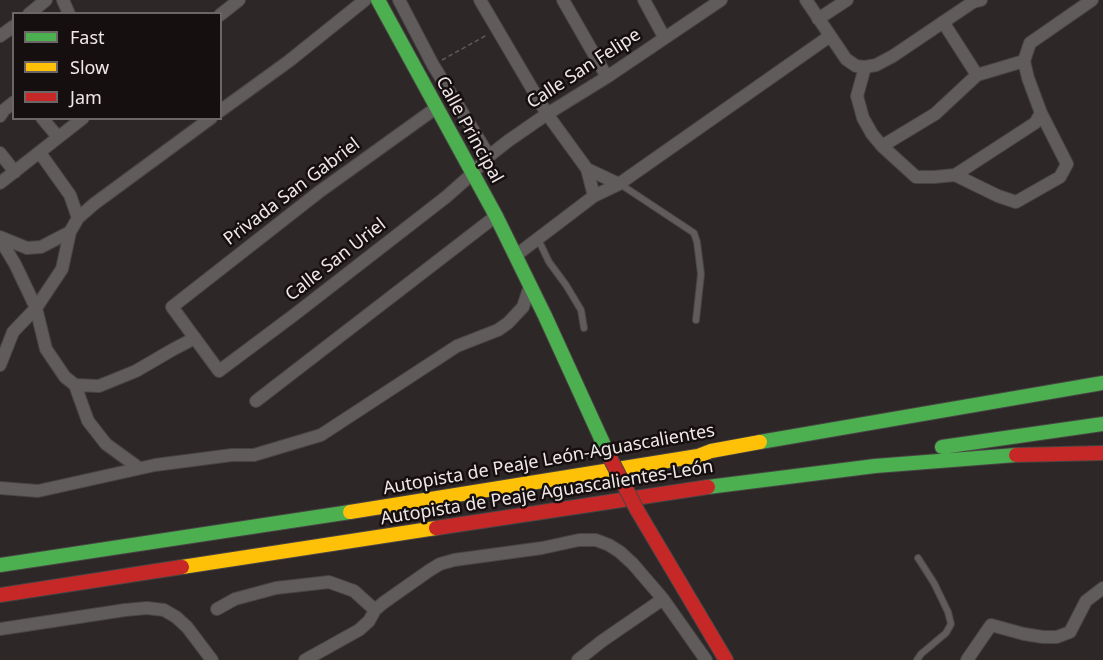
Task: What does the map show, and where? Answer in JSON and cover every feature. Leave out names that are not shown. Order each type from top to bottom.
[{"type":"main road","name":"Calle Principal","points":[[378,0],[496,216],[609,456],[637,510],[726,660]]},
{"type":"main road","name":"Autopista de Peaje León-Aguascalientes","points":[[0,566],[698,456],[734,447],[1103,383]]},
{"type":"main road","points":[[698,456],[733,454],[1082,400]]},
{"type":"main road","points":[[724,485],[761,476],[871,458],[1103,423]]},
{"type":"main road","name":"Autopista de Peaje Aguascalientes-León","points":[[0,595],[724,485],[875,466],[996,456],[1103,453]]},
{"type":"street","points":[[31,12],[46,0]]},
{"type":"street","points":[[222,13],[239,0]]},
{"type":"street","points":[[222,110],[289,61],[365,0]]},
{"type":"street","points":[[399,0],[433,65],[489,156]]},
{"type":"street","points":[[480,0],[547,114],[587,169],[594,196]]},
{"type":"street","points":[[563,0],[607,77]]},
{"type":"street","points":[[644,0],[664,37]]},
{"type":"street","name":"Calle San Felipe","points":[[472,174],[508,141],[721,0]]},
{"type":"street","points":[[806,0],[846,59],[856,66],[865,67],[876,65],[893,56],[973,2],[981,0]]},
{"type":"street","points":[[818,19],[847,0]]},
{"type":"street","points":[[955,175],[1016,202],[1060,177],[1067,164],[1041,113],[1024,61],[1030,43],[1092,0]]},
{"type":"street","points":[[943,22],[977,75]]},
{"type":"street","points":[[515,256],[594,196],[619,184],[830,36]]},
{"type":"street","points":[[882,146],[935,114],[977,75],[1024,61]]},
{"type":"street","points":[[865,67],[857,96],[863,118],[882,146],[916,177],[955,175],[1035,123],[1041,113]]},
{"type":"street","name":"Privada San Gabriel","points":[[195,338],[172,307],[318,192],[436,108]]},
{"type":"street","points":[[44,120],[58,137]]},
{"type":"street","points":[[0,183],[80,120]]},
{"type":"street","points":[[0,365],[13,332],[36,308],[62,269],[70,232],[78,218],[208,120]]},
{"type":"street","points":[[0,153],[15,172]]},
{"type":"street","points":[[40,153],[70,195],[78,218]]},
{"type":"street","points":[[587,169],[619,184]]},
{"type":"street","name":"Calle San Uriel","points":[[195,338],[219,370],[348,274],[472,174]]},
{"type":"street","points":[[70,195],[94,204]]},
{"type":"street","points":[[256,402],[496,216]]},
{"type":"street","points":[[0,238],[27,248],[41,247],[70,232]]},
{"type":"street","points":[[0,238],[36,308],[46,349],[64,377],[75,385],[99,386],[136,371],[195,338]]},
{"type":"street","points":[[0,488],[38,491],[155,465],[232,455],[254,455],[321,435],[457,346],[498,330],[508,323],[523,307],[529,283]]},
{"type":"street","points":[[75,385],[88,421],[106,444],[139,468]]},
{"type":"street","points":[[305,660],[359,630],[383,603],[441,564],[579,540],[596,540],[609,545],[633,564],[663,599],[706,660]]},
{"type":"street","points":[[217,609],[236,599],[276,588],[329,582],[354,591],[375,610]]},
{"type":"street","points":[[967,660],[991,625],[1043,637],[1057,638],[1070,632],[1086,602],[1103,588]]},
{"type":"street","points":[[578,660],[663,599]]},
{"type":"street","points":[[0,629],[125,610],[147,608],[164,610],[176,616],[187,627],[212,660]]},
{"type":"lane","points":[[619,184],[694,233],[701,274],[696,320]]},
{"type":"lane","points":[[538,238],[549,262],[581,310],[585,328]]},
{"type":"lane","points":[[917,660],[946,633],[951,624],[948,612],[934,583],[918,558]]},
{"type":"path","points":[[433,65],[498,29]]},
{"type":"traffic: fast","points":[[378,0],[496,216],[609,456]]},
{"type":"traffic: fast","points":[[760,442],[1103,383]]},
{"type":"traffic: fast","points":[[942,447],[1103,424]]},
{"type":"traffic: fast","points":[[708,487],[875,466],[1016,455]]},
{"type":"traffic: fast","points":[[0,565],[350,512]]},
{"type":"traffic: slow","points":[[350,512],[698,456],[711,451],[760,442]]},
{"type":"traffic: slow","points":[[182,567],[436,528]]},
{"type":"traffic: jam","points":[[1016,455],[1103,453]]},
{"type":"traffic: jam","points":[[609,456],[637,510]]},
{"type":"traffic: jam","points":[[436,528],[708,487]]},
{"type":"traffic: jam","points":[[637,510],[726,660]]},
{"type":"traffic: jam","points":[[0,595],[182,567]]}]
